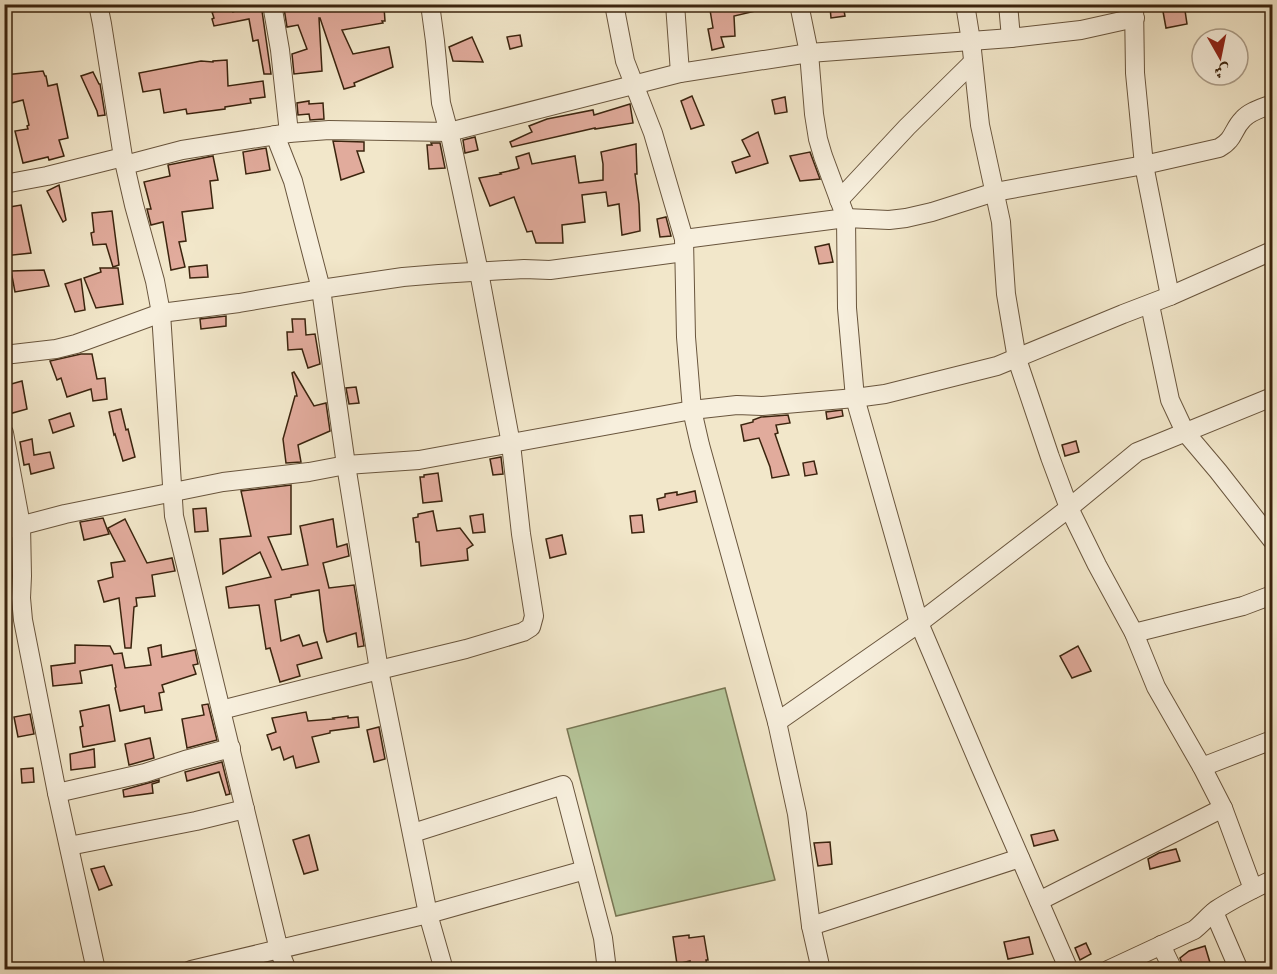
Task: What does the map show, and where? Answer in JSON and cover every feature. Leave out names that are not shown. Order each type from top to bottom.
[{"type":"street","points":[[98,4],[124,161],[161,313],[174,516],[279,950],[287,969]]},
{"type":"street","points":[[272,4],[280,50],[282,134],[321,289],[379,670],[428,914],[444,969]]},
{"type":"street","points":[[221,710],[466,649],[524,632],[531,627],[534,616],[521,534],[511,444],[479,272],[441,103],[430,4]]},
{"type":"street","points":[[614,4],[625,61],[653,133],[684,245],[686,337],[692,410],[777,722],[797,814],[811,926],[821,969]]},
{"type":"street","points":[[675,4],[680,73]]},
{"type":"street","points":[[799,4],[809,53],[818,139],[846,219],[847,308],[855,398],[919,623],[1069,969]]},
{"type":"street","points":[[965,4],[980,125],[1001,222],[1006,294],[1017,359],[1069,508],[1134,633],[1156,687],[1223,808],[1253,889]]},
{"type":"street","points":[[1008,4],[1011,38]]},
{"type":"street","points":[[4,184],[182,150],[282,134],[329,130],[449,132],[680,73],[809,53],[1011,38],[1081,30],[1135,11],[1135,73],[1144,165],[1170,296]]},
{"type":"street","points":[[839,200],[907,127],[973,62]]},
{"type":"street","points":[[4,355],[56,349],[76,344],[161,313],[403,278],[524,269],[550,270],[684,245],[846,219],[906,218],[995,192],[1144,165],[1218,148],[1227,143],[1248,114],[1272,104]]},
{"type":"street","points":[[13,528],[65,514],[223,482],[309,472],[346,465],[419,460],[692,410],[885,394],[1017,359],[1170,296],[1272,250]]},
{"type":"street","points":[[1150,304],[1170,400],[1185,432],[1272,540]]},
{"type":"street","points":[[777,722],[919,623],[1069,508],[1137,452],[1272,397]]},
{"type":"street","points":[[4,433],[13,528],[22,576],[22,620],[96,969]]},
{"type":"street","points":[[1134,633],[1243,606],[1272,595]]},
{"type":"street","points":[[1202,767],[1272,740]]},
{"type":"street","points":[[57,793],[145,773],[231,748]]},
{"type":"street","points":[[413,833],[563,785],[603,938],[607,969]]},
{"type":"street","points":[[1040,902],[1223,808]]},
{"type":"street","points":[[69,846],[245,809]]},
{"type":"street","points":[[811,926],[1020,858]]},
{"type":"street","points":[[192,969],[428,914],[585,870]]},
{"type":"street","points":[[1110,969],[1194,930],[1214,912],[1272,880]]},
{"type":"street","points":[[1214,912],[1239,969]]},
{"type":"street","points":[[1161,945],[1173,969]]},
{"type":"green space","points":[[725,688],[775,880],[616,916],[567,729]]},
{"type":"building","points":[[254,4],[261,4],[271,74],[264,74],[258,40],[253,41],[249,19],[214,26],[212,19],[214,18],[212,12],[233,8],[233,12]]},
{"type":"building","points":[[301,4],[350,4],[351,11],[384,7],[385,21],[382,21],[383,23],[342,30],[353,54],[389,47],[393,67],[344,89],[319,18],[322,71],[294,74],[292,54],[307,49],[298,25],[287,27],[284,8]]},
{"type":"building","points":[[709,4],[760,4],[760,10],[734,16],[735,36],[721,37],[724,47],[712,50],[708,29],[713,28]]},
{"type":"building","points":[[1184,4],[1187,24],[1166,28],[1162,6]]},
{"type":"building","points":[[843,5],[845,16],[831,18],[830,7]]},
{"type":"building","points":[[520,35],[522,46],[510,49],[507,37]]},
{"type":"building","points":[[472,37],[483,62],[453,61],[449,47]]},
{"type":"building","points":[[227,60],[228,86],[263,81],[265,97],[250,99],[251,103],[225,107],[225,109],[187,114],[186,109],[164,113],[160,89],[143,92],[139,73],[201,61]]},
{"type":"building","points":[[43,71],[48,86],[57,84],[68,138],[59,140],[64,156],[23,163],[15,131],[28,129],[29,125],[23,100],[4,105],[4,75]]},
{"type":"building","points":[[93,72],[100,84],[105,115],[98,116],[81,76]]},
{"type":"building","points":[[692,96],[704,125],[691,129],[681,101]]},
{"type":"building","points":[[785,97],[787,112],[775,114],[772,100]]},
{"type":"building","points":[[309,101],[309,104],[323,103],[324,119],[310,120],[309,114],[298,115],[297,103]]},
{"type":"building","points":[[630,104],[633,123],[595,128],[512,147],[510,142],[532,132],[529,126],[547,119],[593,110],[594,115]]},
{"type":"building","points":[[758,132],[768,163],[736,173],[732,162],[750,156],[742,140]]},
{"type":"building","points":[[475,137],[478,150],[465,153],[463,140]]},
{"type":"building","points":[[333,141],[364,142],[364,151],[357,151],[364,172],[341,180]]},
{"type":"building","points":[[431,143],[440,143],[445,168],[429,169],[427,145],[432,145]]},
{"type":"building","points":[[636,144],[637,174],[635,174],[640,231],[622,235],[619,204],[608,206],[606,192],[582,195],[585,222],[562,225],[563,243],[536,243],[532,231],[527,232],[514,197],[490,206],[479,178],[519,168],[516,157],[529,153],[532,164],[575,156],[579,183],[603,180],[601,152]]},
{"type":"building","points":[[266,148],[270,170],[246,174],[243,152]]},
{"type":"building","points":[[810,152],[820,179],[800,181],[790,156]]},
{"type":"building","points":[[213,156],[218,180],[210,181],[213,208],[182,212],[186,241],[179,242],[185,267],[171,270],[163,222],[151,225],[147,209],[151,209],[144,182],[170,176],[168,165]]},
{"type":"building","points":[[59,185],[66,220],[63,222],[47,191]]},
{"type":"building","points":[[21,205],[31,253],[4,256],[4,208]]},
{"type":"building","points":[[112,211],[119,265],[113,267],[106,244],[93,245],[91,233],[94,232],[92,213]]},
{"type":"building","points":[[666,217],[671,236],[660,237],[657,219]]},
{"type":"building","points":[[829,244],[833,262],[819,264],[815,247]]},
{"type":"building","points":[[207,265],[208,277],[190,278],[189,267]]},
{"type":"building","points":[[100,268],[118,268],[123,304],[96,308],[84,278],[101,272]]},
{"type":"building","points":[[44,270],[49,286],[15,292],[11,271]]},
{"type":"building","points":[[81,279],[85,310],[75,312],[65,284]]},
{"type":"building","points":[[226,316],[226,326],[201,329],[200,319]]},
{"type":"building","points":[[292,319],[305,319],[306,335],[315,334],[320,364],[308,368],[302,349],[288,350],[287,332],[293,332]]},
{"type":"building","points":[[81,354],[92,354],[97,379],[105,378],[107,399],[93,401],[91,389],[67,397],[61,378],[57,380],[50,361]]},
{"type":"building","points":[[294,372],[314,406],[326,403],[330,431],[298,445],[301,462],[286,463],[283,439],[295,396],[297,396],[292,373]]},
{"type":"building","points":[[22,381],[27,409],[9,414],[4,399],[4,386]]},
{"type":"building","points":[[356,387],[359,403],[349,404],[346,388]]},
{"type":"building","points":[[121,409],[135,457],[123,461],[109,412]]},
{"type":"building","points":[[842,410],[843,416],[827,419],[826,412]]},
{"type":"building","points":[[70,413],[74,426],[53,433],[49,420]]},
{"type":"building","points":[[788,415],[790,423],[776,425],[778,433],[775,434],[789,475],[772,478],[759,438],[744,441],[741,425],[761,417]]},
{"type":"building","points":[[32,439],[34,455],[50,452],[54,468],[31,474],[29,464],[24,465],[20,442]]},
{"type":"building","points":[[1076,441],[1079,452],[1065,456],[1062,445]]},
{"type":"building","points":[[501,457],[503,474],[493,475],[490,459]]},
{"type":"building","points":[[814,461],[817,474],[805,476],[803,463]]},
{"type":"building","points":[[438,473],[442,501],[423,503],[420,477]]},
{"type":"building","points":[[291,485],[291,534],[268,537],[282,570],[308,565],[300,526],[333,519],[337,547],[347,544],[349,556],[323,563],[329,588],[354,585],[364,646],[358,647],[356,633],[327,642],[319,590],[275,600],[281,641],[299,635],[303,646],[317,642],[322,658],[297,665],[300,676],[280,682],[270,648],[266,649],[259,605],[229,608],[226,587],[271,577],[260,552],[223,574],[220,539],[251,536],[241,491]]},
{"type":"building","points":[[695,491],[697,502],[659,510],[657,499],[665,497],[665,494],[677,492],[677,495]]},
{"type":"building","points":[[206,508],[208,531],[195,532],[193,509]]},
{"type":"building","points":[[433,511],[437,531],[460,528],[473,545],[467,549],[468,560],[421,566],[419,542],[416,542],[413,518],[418,517],[418,514]]},
{"type":"building","points":[[483,514],[485,532],[473,533],[470,516]]},
{"type":"building","points":[[642,515],[644,532],[632,533],[630,516]]},
{"type":"building","points":[[103,518],[109,534],[84,540],[80,522]]},
{"type":"building","points":[[125,519],[147,563],[172,558],[175,571],[152,575],[155,596],[136,598],[131,648],[125,648],[119,598],[104,602],[98,581],[113,577],[111,563],[125,561],[108,528]]},
{"type":"building","points":[[562,535],[566,554],[550,558],[546,539]]},
{"type":"building","points":[[75,645],[110,646],[114,654],[122,653],[125,668],[151,665],[148,648],[161,645],[162,657],[195,650],[198,664],[193,665],[196,674],[162,685],[164,692],[159,693],[162,710],[145,713],[144,706],[120,711],[112,665],[80,671],[82,683],[53,686],[51,666],[75,663]]},
{"type":"building","points":[[1078,646],[1091,671],[1072,678],[1060,656]]},
{"type":"building","points":[[208,704],[217,740],[187,748],[182,719],[204,715],[202,705]]},
{"type":"building","points":[[109,705],[115,741],[83,747],[80,711]]},
{"type":"building","points":[[306,712],[308,721],[358,717],[359,727],[330,731],[330,733],[312,737],[319,762],[296,768],[293,756],[284,760],[280,747],[272,750],[267,735],[276,732],[272,718]]},
{"type":"building","points":[[30,714],[34,734],[18,737],[14,717]]},
{"type":"building","points":[[379,727],[385,759],[374,762],[367,730]]},
{"type":"building","points":[[150,738],[154,758],[129,765],[125,744]]},
{"type":"building","points":[[94,749],[95,767],[71,770],[70,754]]},
{"type":"building","points":[[222,762],[230,794],[226,795],[219,772],[187,781],[185,772]]},
{"type":"building","points":[[33,768],[34,782],[22,783],[21,769]]},
{"type":"building","points":[[159,780],[152,784],[153,793],[124,797],[123,790]]},
{"type":"building","points":[[1054,830],[1058,840],[1034,846],[1031,835]]},
{"type":"building","points":[[309,835],[318,870],[304,874],[293,840]]},
{"type":"building","points":[[830,842],[832,864],[818,866],[814,843]]},
{"type":"building","points":[[1176,849],[1180,861],[1150,869],[1148,859],[1159,853]]},
{"type":"building","points":[[104,866],[112,885],[99,890],[91,869]]},
{"type":"building","points":[[689,935],[689,938],[704,936],[708,960],[706,960],[707,969],[691,969],[690,961],[677,964],[673,937]]},
{"type":"building","points":[[1029,937],[1033,954],[1008,959],[1004,942]]},
{"type":"building","points":[[1086,943],[1091,954],[1080,960],[1075,948]]},
{"type":"building","points":[[1205,946],[1211,966],[1184,969],[1180,958],[1189,951]]}]
